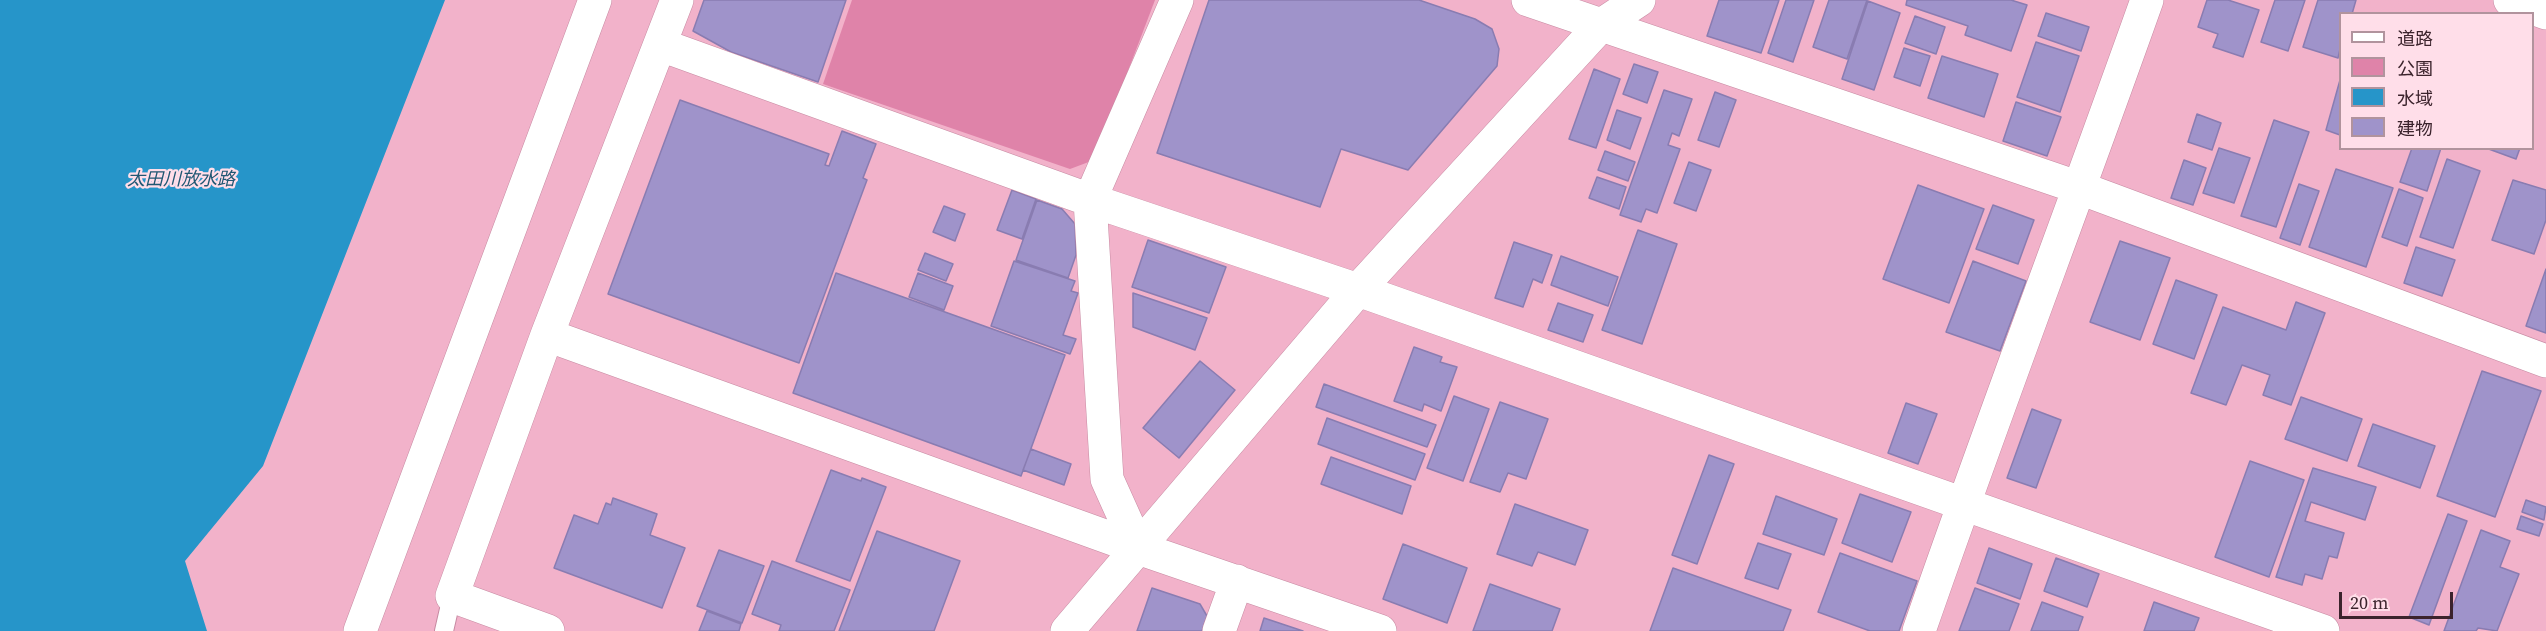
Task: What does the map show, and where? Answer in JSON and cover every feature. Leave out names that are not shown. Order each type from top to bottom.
[{"type":"street","points":[[360,631],[595,0]]},
{"type":"street","points":[[548,631],[452,596],[547,335],[677,0]]},
{"type":"street","points":[[1138,549],[1107,479],[1090,200],[1176,0]]},
{"type":"street","points":[[1528,0],[2080,188],[2546,361]]},
{"type":"street","points":[[1067,631],[1358,290],[1600,26],[1638,0]]},
{"type":"street","points":[[1919,631],[2147,0]]},
{"type":"street","points":[[2510,0],[2546,13]]},
{"type":"street","points":[[661,45],[1090,200],[1358,290],[2323,631]]},
{"type":"street","points":[[547,335],[1138,549],[1380,631]]},
{"type":"street","points":[[1219,631],[1237,581]]},
{"type":"lane","points":[[444,631],[452,596]]},
{"type":"green space","points":[[852,0],[1155,0],[1094,160],[1070,169],[823,84]]},
{"type":"water","name":"太田川放水路","points":[[0,0],[445,0],[263,466],[185,561],[207,631],[0,631]]},
{"type":"building","points":[[704,0],[846,0],[818,82],[731,52],[693,31]]},
{"type":"building","points":[[1209,0],[1419,0],[1475,19],[1492,29],[1499,49],[1497,66],[1408,170],[1341,149],[1320,207],[1157,153]]},
{"type":"building","points":[[1719,0],[1779,0],[1761,53],[1707,36]]},
{"type":"building","points":[[1786,0],[1814,0],[1793,62],[1768,53]]},
{"type":"building","points":[[1829,0],[1867,0],[1847,59],[1813,47]]},
{"type":"building","points":[[1907,0],[2011,0],[2027,5],[2011,51],[1965,35],[1968,26],[1906,5]]},
{"type":"building","points":[[2207,0],[2228,0],[2259,10],[2243,57],[2213,47],[2218,34],[2198,27]]},
{"type":"building","points":[[2275,0],[2305,0],[2288,51],[2261,42]]},
{"type":"building","points":[[2318,0],[2356,0],[2353,12],[2339,12],[2338,58],[2303,47]]},
{"type":"building","points":[[1868,1],[1900,13],[1874,90],[1842,79]]},
{"type":"building","points":[[2046,13],[2089,27],[2081,51],[2038,36]]},
{"type":"building","points":[[1915,16],[1945,27],[1936,54],[1905,43]]},
{"type":"building","points":[[2036,42],[2079,56],[2060,112],[2017,97]]},
{"type":"building","points":[[1904,48],[1930,56],[1920,86],[1894,77]]},
{"type":"building","points":[[1942,56],[1998,74],[1984,117],[1928,98]]},
{"type":"building","points":[[1634,64],[1658,72],[1647,103],[1623,94]]},
{"type":"building","points":[[1594,69],[1620,79],[1596,148],[1569,139]]},
{"type":"building","points":[[2339,84],[2339,135],[2326,130]]},
{"type":"building","points":[[1664,90],[1692,99],[1679,136],[1672,133],[1668,145],[1680,149],[1657,213],[1646,209],[1641,222],[1620,215]]},
{"type":"building","points":[[1715,92],[1736,100],[1719,147],[1698,140]]},
{"type":"building","points":[[680,100],[829,154],[825,165],[829,166],[842,131],[876,144],[863,178],[867,180],[799,363],[608,294]]},
{"type":"building","points":[[2016,102],[2061,117],[2047,156],[2003,141]]},
{"type":"building","points":[[1617,110],[1641,118],[1630,149],[1607,140]]},
{"type":"building","points":[[2197,114],[2221,123],[2212,150],[2188,142]]},
{"type":"building","points":[[2274,120],[2309,132],[2276,227],[2241,216]]},
{"type":"building","points":[[2219,148],[2250,158],[2234,203],[2203,193]]},
{"type":"building","points":[[2411,150],[2440,150],[2427,191],[2400,182]]},
{"type":"building","points":[[2491,150],[2519,150],[2516,159]]},
{"type":"building","points":[[1605,151],[1635,162],[1628,181],[1598,170]]},
{"type":"building","points":[[2447,159],[2480,171],[2453,248],[2420,237]]},
{"type":"building","points":[[2184,160],[2206,168],[2193,205],[2171,198]]},
{"type":"building","points":[[1689,162],[1711,170],[1696,211],[1674,203]]},
{"type":"building","points":[[2336,169],[2393,188],[2366,267],[2309,247]]},
{"type":"building","points":[[1597,177],[1626,187],[1619,209],[1589,198]]},
{"type":"building","points":[[2513,180],[2546,190],[2546,220],[2534,254],[2492,240]]},
{"type":"building","points":[[2299,184],[2319,191],[2300,245],[2280,238]]},
{"type":"building","points":[[1918,185],[1984,209],[1949,303],[1883,279]]},
{"type":"building","points":[[2399,189],[2423,198],[2407,246],[2382,237]]},
{"type":"building","points":[[1012,190],[1036,199],[1022,239],[997,230]]},
{"type":"building","points":[[1037,200],[1062,209],[1075,224],[1076,255],[1068,278],[1016,260]]},
{"type":"building","points":[[1993,205],[2034,220],[2018,264],[1976,249]]},
{"type":"building","points":[[944,206],[965,214],[955,241],[933,232]]},
{"type":"building","points":[[1638,230],[1677,244],[1642,344],[1602,330]]},
{"type":"building","points":[[1148,240],[1226,267],[1209,313],[1132,287]]},
{"type":"building","points":[[2120,241],[2170,258],[2140,340],[2090,322]]},
{"type":"building","points":[[1514,242],[1552,255],[1542,283],[1533,279],[1523,307],[1495,298]]},
{"type":"building","points":[[2416,247],[2455,260],[2442,296],[2404,283]]},
{"type":"building","points":[[925,253],[953,264],[946,281],[918,270]]},
{"type":"building","points":[[1561,256],[1618,277],[1608,306],[1551,285]]},
{"type":"building","points":[[1014,261],[1075,281],[1071,291],[1078,293],[1063,335],[1076,339],[1070,354],[991,326]]},
{"type":"building","points":[[1973,261],[2026,281],[2000,351],[1946,332]]},
{"type":"building","points":[[2546,269],[2546,333],[2526,326]]},
{"type":"building","points":[[836,273],[1065,355],[1021,476],[793,393]]},
{"type":"building","points":[[918,273],[953,286],[944,310],[909,297]]},
{"type":"building","points":[[2176,280],[2217,295],[2194,359],[2153,344]]},
{"type":"building","points":[[1133,293],[1207,318],[1195,350],[1133,327]]},
{"type":"building","points":[[2296,302],[2325,313],[2291,405],[2263,395],[2270,375],[2242,365],[2226,405],[2191,393],[2223,307],[2286,330]]},
{"type":"building","points":[[1558,303],[1593,315],[1583,342],[1548,330]]},
{"type":"building","points":[[1414,347],[1442,357],[1440,362],[1457,367],[1441,411],[1424,404],[1422,411],[1394,401]]},
{"type":"building","points":[[1200,361],[1235,390],[1179,458],[1143,428]]},
{"type":"building","points":[[2482,371],[2541,391],[2495,517],[2437,496]]},
{"type":"building","points":[[1324,384],[1436,425],[1427,447],[1316,407]]},
{"type":"building","points":[[1454,396],[1489,409],[1463,481],[1427,468]]},
{"type":"building","points":[[2301,397],[2362,419],[2347,461],[2285,439]]},
{"type":"building","points":[[1500,402],[1548,419],[1526,479],[1508,473],[1500,492],[1470,482]]},
{"type":"building","points":[[1906,403],[1937,414],[1918,464],[1888,453]]},
{"type":"building","points":[[2032,409],[2061,420],[2036,488],[2007,478]]},
{"type":"building","points":[[1327,418],[1425,454],[1415,480],[1318,444]]},
{"type":"building","points":[[2373,424],[2435,446],[2420,488],[2358,466]]},
{"type":"building","points":[[1031,449],[1071,464],[1064,485],[1023,470]]},
{"type":"building","points":[[1709,455],[1734,464],[1697,564],[1672,555]]},
{"type":"building","points":[[1331,457],[1411,486],[1402,514],[1321,484]]},
{"type":"building","points":[[2250,461],[2304,480],[2269,577],[2215,557]]},
{"type":"building","points":[[2313,468],[2376,487],[2365,520],[2311,502],[2305,521],[2344,533],[2337,558],[2329,556],[2322,579],[2305,574],[2302,585],[2276,577]]},
{"type":"building","points":[[831,470],[886,487],[850,581],[796,561]]},
{"type":"building","points":[[1860,494],[1911,512],[1892,562],[1842,543]]},
{"type":"building","points":[[1776,496],[1837,519],[1824,555],[1763,534]]},
{"type":"building","points":[[613,498],[657,514],[650,535],[685,548],[662,608],[554,568],[574,515],[598,524],[606,503],[611,505]]},
{"type":"building","points":[[2526,500],[2546,507],[2544,520],[2522,512]]},
{"type":"building","points":[[1515,504],[1588,530],[1575,565],[1538,552],[1532,566],[1497,554]]},
{"type":"building","points":[[2448,514],[2467,521],[2429,625],[2409,617]]},
{"type":"building","points":[[2521,516],[2543,524],[2539,536],[2517,529]]},
{"type":"building","points":[[2481,530],[2510,541],[2500,567],[2519,574],[2497,631],[2478,628],[2476,631],[2444,631]]},
{"type":"building","points":[[877,531],[960,561],[934,631],[839,631]]},
{"type":"building","points":[[1758,543],[1791,554],[1778,589],[1745,578]]},
{"type":"building","points":[[1403,544],[1467,568],[1447,623],[1383,599]]},
{"type":"building","points":[[1989,548],[2032,564],[2020,599],[1977,583]]},
{"type":"building","points":[[719,550],[764,566],[742,623],[697,606]]},
{"type":"building","points":[[1840,553],[1917,581],[1899,631],[1870,631],[1818,612]]},
{"type":"building","points":[[2056,558],[2099,574],[2087,607],[2044,591]]},
{"type":"building","points":[[772,561],[850,590],[834,631],[779,631],[781,625],[752,614]]},
{"type":"building","points":[[1673,568],[1791,610],[1783,631],[1650,631]]},
{"type":"building","points":[[1490,584],[1560,609],[1552,631],[1473,631]]},
{"type":"building","points":[[1152,588],[1200,604],[1207,616],[1202,631],[1137,631]]},
{"type":"building","points":[[1975,588],[2019,604],[2009,631],[1959,631]]},
{"type":"building","points":[[2042,602],[2083,617],[2078,631],[2031,631]]},
{"type":"building","points":[[2154,602],[2199,618],[2194,631],[2144,631]]},
{"type":"building","points":[[707,611],[741,624],[739,631],[699,631]]},
{"type":"building","points":[[1264,618],[1303,631],[1260,631]]}]
